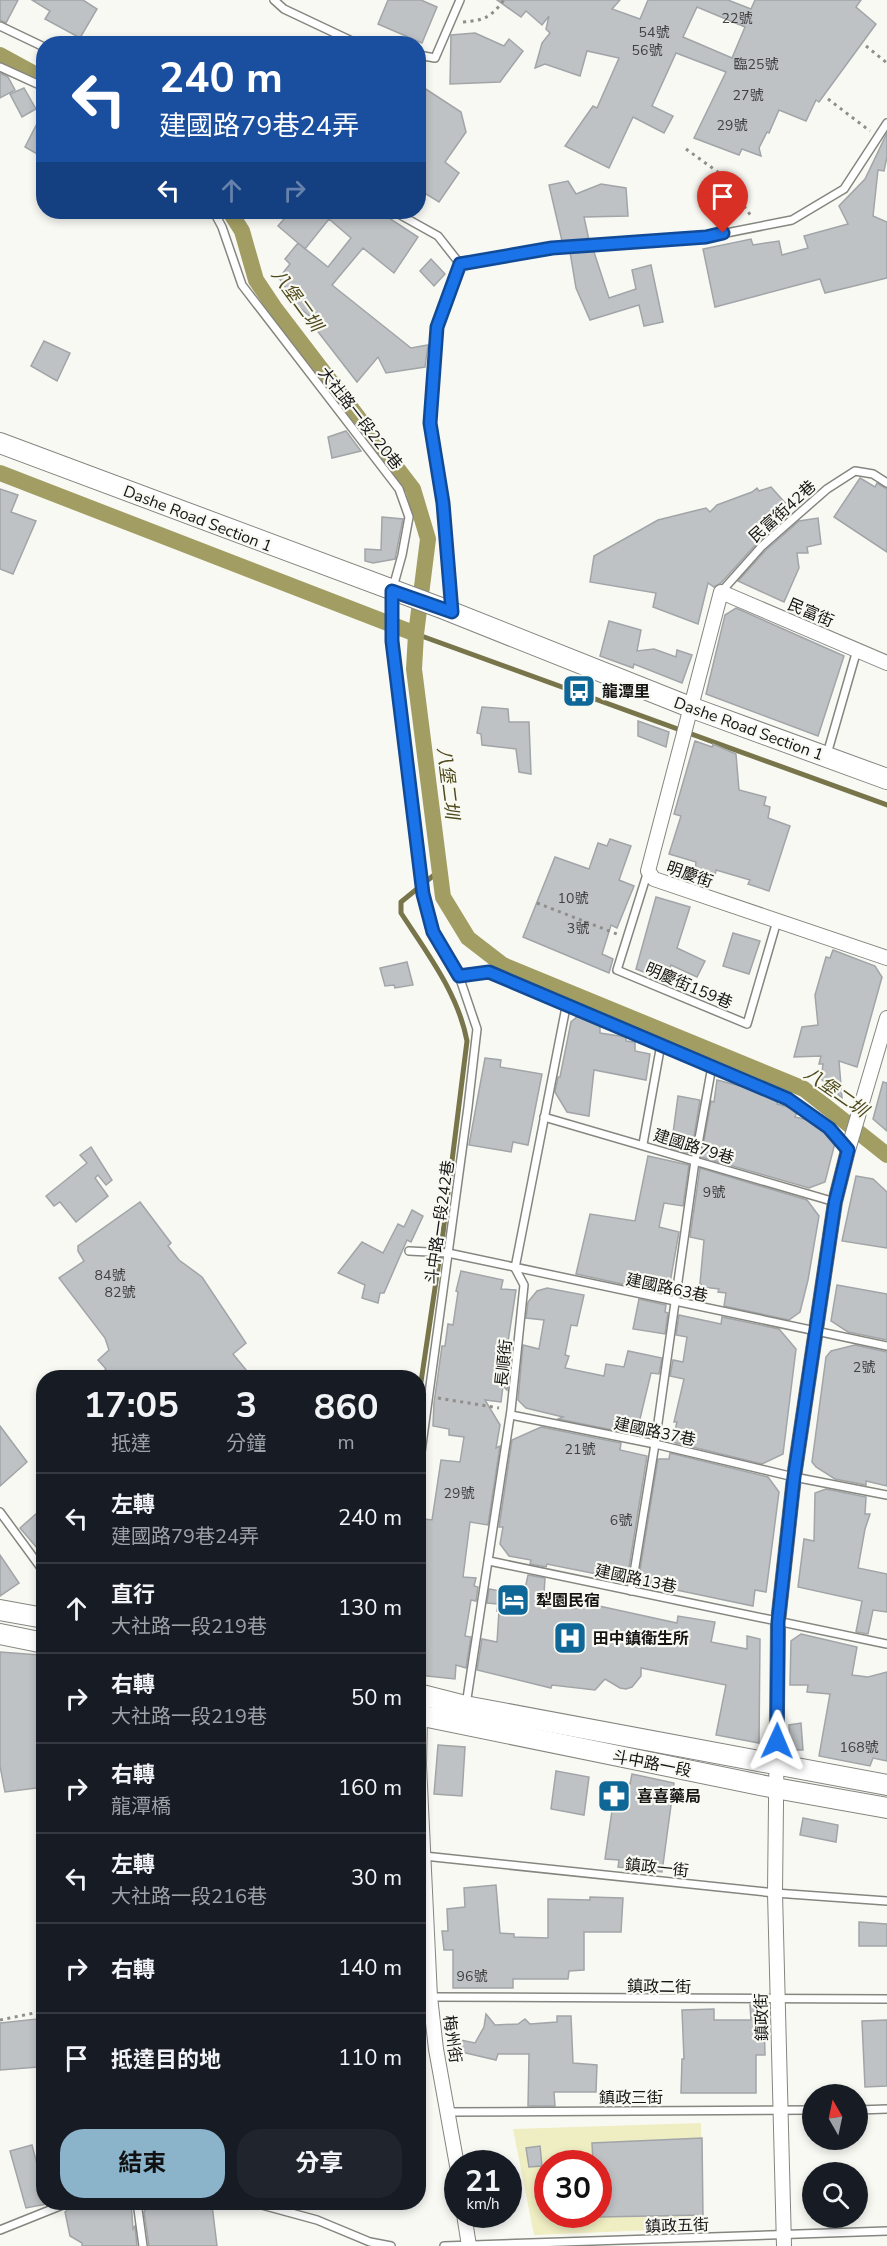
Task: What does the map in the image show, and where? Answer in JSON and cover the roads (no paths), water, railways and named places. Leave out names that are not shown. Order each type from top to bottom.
[{"type":"main road","name":"Dashe Road Section 1","points":[[0,442],[887,779]]},
{"type":"main road","points":[[0,1610],[36,1617]]},
{"type":"main road","points":[[0,1634],[36,1641]]},
{"type":"main road","name":"斗中路一段","points":[[426,1697],[464,1716],[775,1788],[887,1808]]},
{"type":"main road","name":"斗中路一段","points":[[426,1715],[464,1716],[776,1764],[887,1785]]},
{"type":"street","name":"民富街","points":[[721,592],[887,663]]},
{"type":"street","name":"明慶街","points":[[721,592],[648,871],[654,879],[887,958]]},
{"type":"street","name":"鎮政街","points":[[784,2241],[775,1893],[778,1622],[794,1477],[835,1202],[887,1018]]},
{"type":"street","name":"梅州街","points":[[426,1903],[430,1997],[436,2049],[454,2150]]},
{"type":"street","points":[[466,2228],[469,2245]]},
{"type":"lane","points":[[274,0],[284,9],[341,36]]},
{"type":"lane","points":[[426,56],[435,58],[460,0]]},
{"type":"lane","points":[[0,26],[36,43]]},
{"type":"lane","points":[[0,68],[36,84]]},
{"type":"lane","points":[[460,264],[552,248],[706,237],[757,225],[792,220],[844,189],[887,123]]},
{"type":"lane","name":"大社路一段220巷","points":[[218,219],[242,285],[399,489],[410,517],[394,592],[392,641],[423,894],[433,932],[459,976]]},
{"type":"lane","points":[[408,219],[438,236],[460,264]]},
{"type":"lane","points":[[448,611],[443,503],[430,423],[437,327],[460,264]]},
{"type":"lane","name":"民富街42巷","points":[[721,592],[762,546],[827,489],[855,471],[873,474],[887,483]]},
{"type":"lane","points":[[826,756],[857,650]]},
{"type":"lane","name":"明慶街159巷","points":[[648,871],[617,970],[747,1024],[777,921]]},
{"type":"lane","points":[[459,976],[489,972],[566,1007],[661,1044],[788,1099],[829,1128],[848,1150]]},
{"type":"lane","name":"斗中路一段242巷","points":[[426,1422],[477,1029],[459,976]]},
{"type":"lane","name":"長順街","points":[[464,1716],[511,1413],[524,1286],[515,1268],[566,1007]]},
{"type":"lane","points":[[643,1144],[661,1044]]},
{"type":"lane","points":[[631,1591],[655,1444],[695,1161],[712,1066]]},
{"type":"lane","name":"建國路79巷","points":[[544,1117],[643,1144],[835,1202]]},
{"type":"lane","name":"建國路63巷","points":[[409,1251],[448,1253],[675,1303],[887,1346]]},
{"type":"lane","name":"建國路37巷","points":[[511,1413],[794,1477],[887,1495]]},
{"type":"lane","points":[[0,1512],[36,1561]]},
{"type":"lane","name":"建國路13巷","points":[[489,1561],[887,1644]]},
{"type":"lane","name":"鎮政一街","points":[[426,1856],[775,1893],[887,1901]]},
{"type":"lane","name":"鎮政二街","points":[[430,1997],[887,1999]]},
{"type":"lane","points":[[868,2110],[887,2109]]},
{"type":"lane","name":"鎮政三街","points":[[448,2112],[802,2110]]},
{"type":"lane","points":[[0,2230],[42,2210]]},
{"type":"lane","points":[[138,2210],[143,2246]]},
{"type":"lane","points":[[281,2210],[318,2220],[370,2242],[391,2246]]},
{"type":"lane","name":"鎮政五街","points":[[444,2246],[784,2241],[887,2231]]},
{"type":"waterway","name":"八堡二圳","points":[[0,55],[36,75]]},
{"type":"waterway","name":"八堡二圳","points":[[234,219],[242,231],[256,280],[274,307],[413,489],[428,539],[414,669],[443,897],[468,938],[503,965],[804,1089],[887,1155]]},
{"type":"waterway","points":[[0,473],[416,634]]},
{"type":"waterway","points":[[416,634],[887,805]]},
{"type":"waterway","points":[[423,1370],[442,1241],[467,1041],[457,1006],[431,958],[401,913],[401,902],[439,871]]},
{"type":"place","name":"龍潭里","points":[[579,691]]},
{"type":"place","name":"犁園民宿","points":[[513,1600]]},
{"type":"place","name":"田中鎮衛生所","points":[[570,1638]]},
{"type":"place","name":"喜喜藥局","points":[[614,1796]]}]
